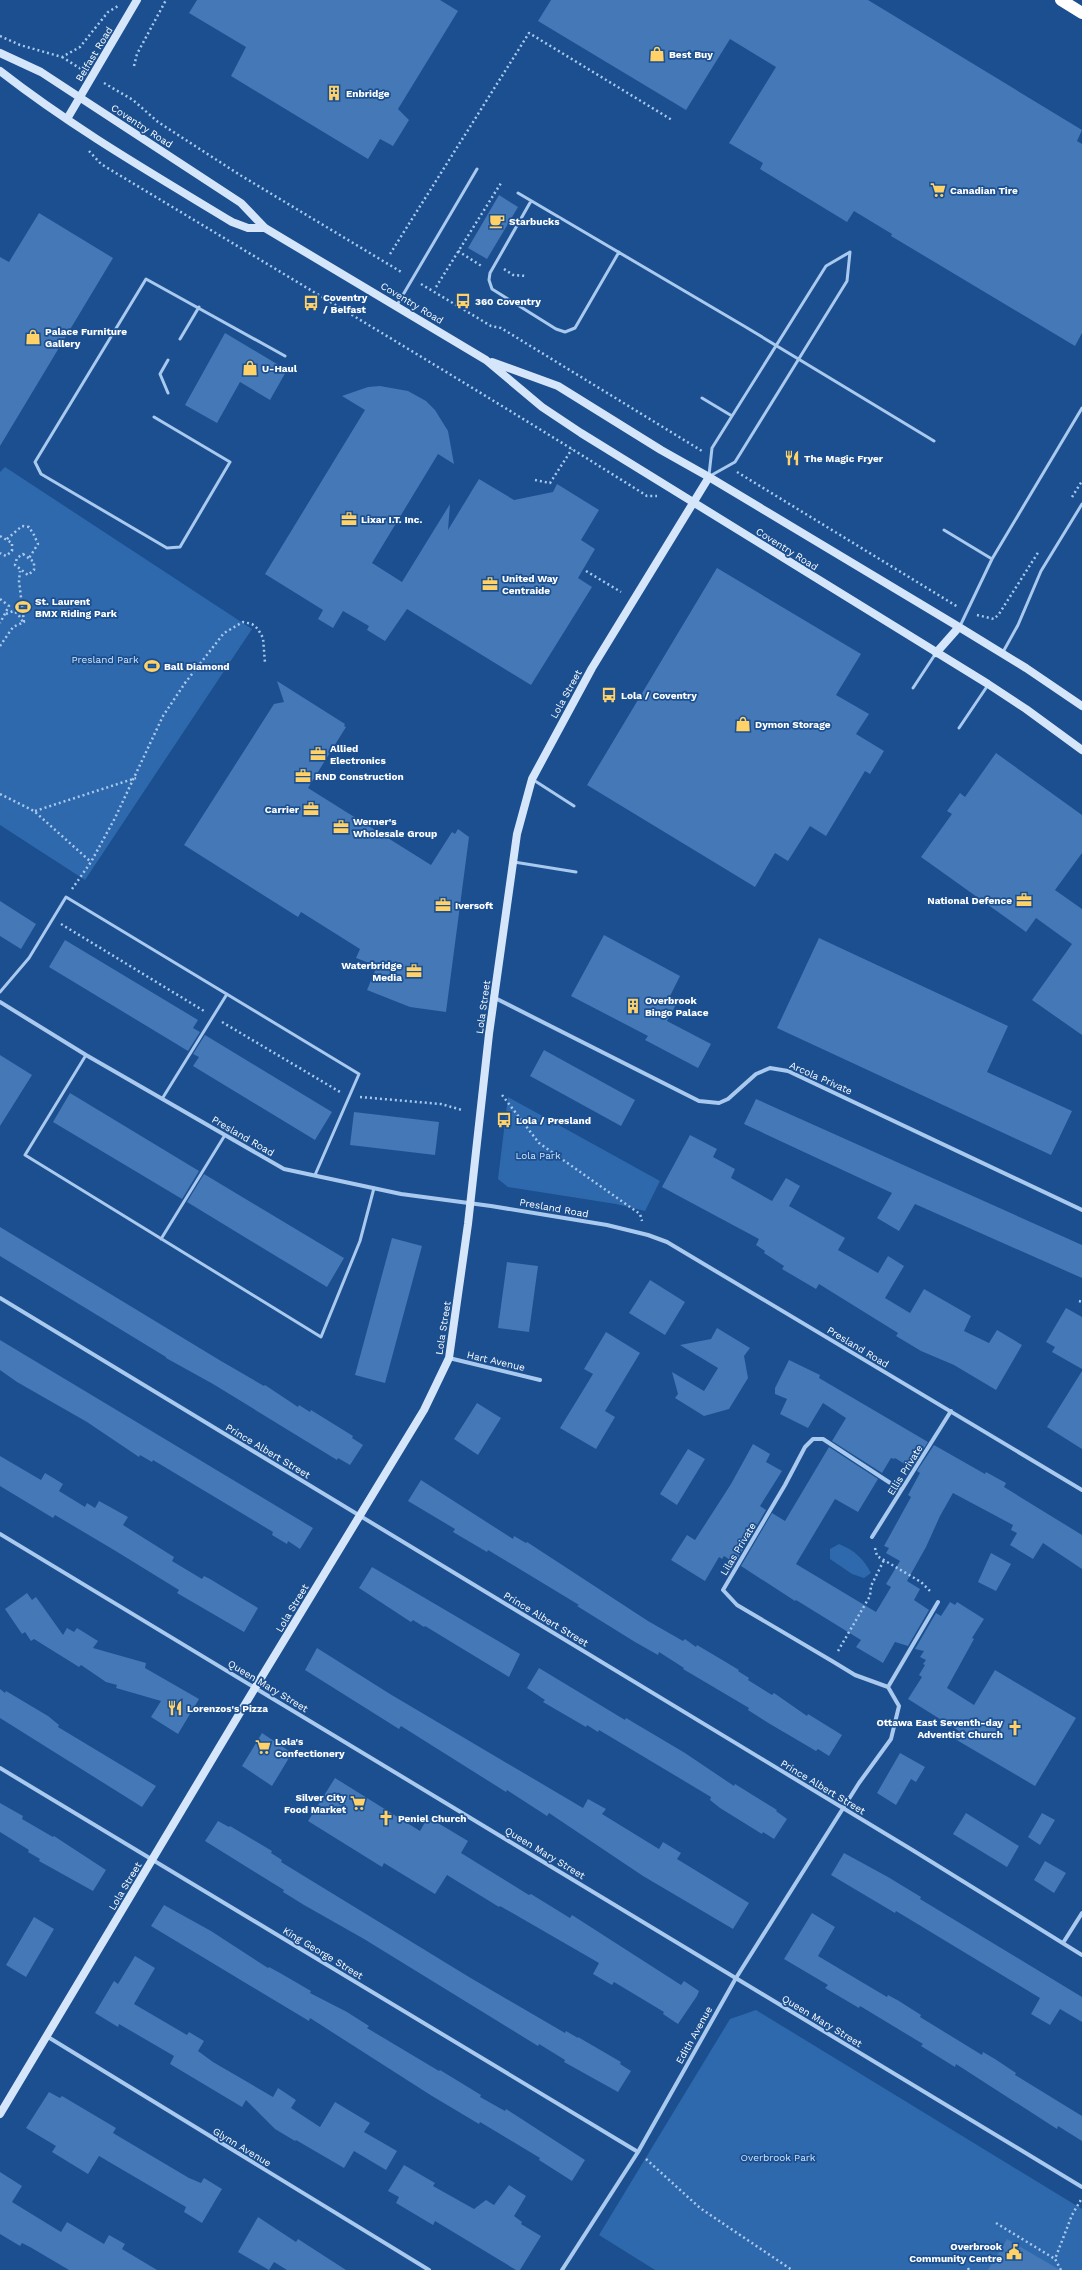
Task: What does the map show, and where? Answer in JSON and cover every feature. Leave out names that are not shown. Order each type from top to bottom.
[{"type":"highway","points":[[1061,0],[1082,13]]},
{"type":"main road","name":"Belfast Road","points":[[67,119],[137,0]]},
{"type":"main road","name":"Coventry Road","points":[[0,53],[41,72],[241,203],[255,215],[265,228],[397,305],[486,360],[542,407],[580,434],[694,502],[988,684],[1038,717],[1082,750]]},
{"type":"main road","name":"Coventry Road","points":[[0,71],[107,147],[232,222],[248,228],[265,228]]},
{"type":"main road","name":"Coventry Road","points":[[486,360],[558,386],[661,450],[709,477],[959,627],[1048,682],[1082,706]]},
{"type":"main road","name":"Lola Street","points":[[0,2114],[48,2037],[152,1859],[424,1410],[450,1358],[494,998],[517,834],[532,779],[592,668],[709,477]]},
{"type":"main road","points":[[936,653],[959,627]]},
{"type":"street","name":"Arcola Private","points":[[494,998],[699,1101],[719,1103],[728,1099],[756,1074],[770,1068],[788,1071],[1082,1210]]},
{"type":"street","name":"Presland Road","points":[[0,1002],[86,1055],[284,1168],[401,1194],[470,1202],[607,1225],[648,1235],[667,1242],[1082,1490]]},
{"type":"street","name":"Prince Albert Street","points":[[0,1298],[844,1809],[1082,1955]]},
{"type":"street","name":"Hart Avenue","points":[[450,1358],[540,1380]]},
{"type":"street","name":"Ellis Private","points":[[872,1537],[951,1411]]},
{"type":"street","name":"Lilas Private","points":[[888,1688],[856,1675],[737,1605],[723,1590],[805,1447],[813,1439],[823,1439],[901,1490]]},
{"type":"street","name":"Queen Mary Street","points":[[0,1534],[1082,2187]]},
{"type":"street","points":[[888,1688],[938,1602]]},
{"type":"street","name":"Edith Avenue","points":[[562,2270],[638,2152],[736,1978],[859,1783],[891,1740],[899,1706],[888,1688]]},
{"type":"street","name":"King George Street","points":[[0,1768],[638,2152]]},
{"type":"street","points":[[1063,1943],[1082,1913]]},
{"type":"street","name":"Glynn Avenue","points":[[48,2037],[429,2270]]},
{"type":"lane","points":[[397,305],[478,169]]},
{"type":"lane","points":[[518,193],[799,359],[934,441]]},
{"type":"lane","points":[[531,201],[490,273],[489,280],[492,289],[556,329],[565,332],[575,328],[619,252]]},
{"type":"lane","points":[[850,252],[847,281],[735,462],[709,477],[712,448],[826,266],[850,252]]},
{"type":"lane","points":[[154,417],[230,462],[180,547],[167,548],[41,474],[35,462],[146,278],[285,356]]},
{"type":"lane","points":[[180,339],[199,308]]},
{"type":"lane","points":[[168,360],[160,374],[168,393]]},
{"type":"lane","points":[[702,398],[732,416]]},
{"type":"lane","points":[[959,627],[968,612],[992,559],[1082,408]]},
{"type":"lane","points":[[1002,654],[1018,625],[1040,571],[1082,504]]},
{"type":"lane","points":[[944,530],[992,559]]},
{"type":"lane","points":[[913,688],[936,653]]},
{"type":"lane","points":[[959,728],[988,684]]},
{"type":"lane","points":[[532,779],[574,806]]},
{"type":"lane","points":[[514,862],[576,872]]},
{"type":"lane","points":[[0,992],[29,958],[66,897],[359,1074],[315,1175]]},
{"type":"lane","points":[[162,1099],[227,994]]},
{"type":"lane","points":[[86,1055],[25,1154],[321,1337],[360,1242],[374,1188]]},
{"type":"lane","points":[[161,1239],[225,1135]]},
{"type":"path","points":[[134,66],[137,54],[166,0]]},
{"type":"path","points":[[0,36],[20,45],[62,57],[80,47],[108,12],[124,3]]},
{"type":"path","points":[[390,254],[529,33],[672,120]]},
{"type":"path","points":[[86,147],[101,164],[316,295],[492,398],[647,496],[677,492]]},
{"type":"path","points":[[436,287],[501,183]]},
{"type":"path","points":[[535,480],[550,483],[572,449]]},
{"type":"path","points":[[747,478],[968,612],[994,619]]},
{"type":"path","points":[[7,539],[22,526],[29,527],[38,544],[30,558]]},
{"type":"path","points":[[0,536],[12,543],[12,551],[6,556],[0,553]]},
{"type":"path","points":[[23,554],[34,562],[34,570],[28,575],[20,571],[16,565],[17,558],[23,554]]},
{"type":"path","points":[[20,571],[19,581],[24,622]]},
{"type":"path","points":[[586,572],[621,592]]},
{"type":"path","points":[[0,599],[9,606],[6,615],[0,623]]},
{"type":"path","points":[[6,615],[13,611],[18,614],[24,622]]},
{"type":"path","points":[[0,646],[13,627],[24,622]]},
{"type":"path","points":[[66,897],[91,862],[136,778],[163,716],[185,683],[224,633],[243,622],[252,624],[258,628],[263,638],[265,663]]},
{"type":"path","points":[[34,811],[136,778]]},
{"type":"path","points":[[0,794],[34,811],[91,862]]},
{"type":"path","points":[[53,918],[335,1090],[350,1094],[441,1104],[462,1110]]},
{"type":"path","points":[[502,1095],[539,1143],[640,1214],[648,1235]]},
{"type":"path","points":[[872,1537],[877,1556],[921,1582],[938,1602]]},
{"type":"path","points":[[832,1661],[870,1596],[871,1586],[884,1560]]},
{"type":"path","points":[[638,2152],[700,2208],[792,2270]]},
{"type":"path","points":[[1055,2259],[1072,2215],[1082,2198]]},
{"type":"path","points":[[996,2223],[1055,2259],[1061,2270]]},
{"type":"green space","name":"Presland Park","points":[[5,467],[252,629],[85,880],[0,825],[0,472]]},
{"type":"green space","name":"Lola Park","points":[[508,1097],[660,1181],[645,1211],[616,1204],[508,1187],[498,1179]]},
{"type":"green space","points":[[839,1544],[858,1556],[865,1563],[871,1573],[864,1578],[852,1574],[830,1559],[830,1549]]},
{"type":"green space","name":"Overbrook Park","points":[[756,2010],[1082,2209],[1082,2270],[655,2270],[599,2235],[730,2019]]},
{"type":"building","name":"Enbridge","points":[[197,0],[440,0],[458,11],[398,109],[409,120],[393,146],[380,139],[368,159],[231,76],[246,47],[189,13]]},
{"type":"building","name":"Canadian Tire","points":[[551,0],[868,0],[1082,130],[1077,141],[1082,144],[1082,333],[1075,346],[891,236],[892,234],[854,211],[847,222],[760,169],[763,163],[729,143],[776,67],[730,39],[686,110],[538,21]]},
{"type":"building","name":"Starbucks","points":[[499,195],[518,207],[487,259],[468,248]]},
{"type":"building","name":"Palace Furniture Gallery","points":[[39,213],[113,258],[0,446],[0,257],[9,262]]},
{"type":"building","points":[[225,333],[287,370],[270,400],[240,382],[217,423],[185,405]]},
{"type":"building","points":[[380,386],[408,391],[426,401],[435,410],[448,431],[454,464],[438,454],[372,563],[402,582],[450,504],[448,530],[479,479],[514,500],[553,492],[557,484],[599,510],[581,540],[595,549],[578,578],[592,587],[531,685],[407,609],[385,641],[367,630],[369,626],[343,611],[333,628],[318,619],[323,610],[265,574],[365,410],[342,396],[368,387]]},
{"type":"building","name":"Dymon Storage","points":[[717,568],[861,654],[836,695],[869,714],[856,734],[884,751],[870,774],[865,771],[826,836],[810,826],[788,861],[775,853],[755,887],[587,785]]},
{"type":"building","points":[[277,681],[345,724],[344,726],[346,727],[308,788],[431,865],[452,832],[455,834],[458,829],[469,837],[446,1012],[410,1007],[367,990],[377,966],[356,958],[360,949],[301,912],[298,917],[184,845],[274,704],[284,702]]},
{"type":"building","name":"National Defence","points":[[996,753],[1082,815],[1082,853],[1055,890],[1082,909],[1082,1035],[1032,1000],[1072,944],[1036,918],[1026,932],[921,857],[952,814],[947,811],[960,793],[965,797]]},
{"type":"building","points":[[0,901],[36,924],[21,949],[0,936]]},
{"type":"building","name":"Overbrook Bingo Palace","points":[[604,935],[680,976],[670,996],[678,1001],[667,1021],[711,1044],[698,1068],[645,1040],[648,1036],[571,996]]},
{"type":"building","points":[[819,938],[1008,1026],[987,1072],[1072,1111],[1051,1155],[777,1028]]},
{"type":"building","points":[[65,940],[198,1020],[193,1028],[200,1032],[188,1051],[49,967]]},
{"type":"building","points":[[205,1035],[332,1112],[315,1140],[193,1066],[199,1057],[193,1054]]},
{"type":"building","points":[[544,1050],[635,1100],[621,1126],[530,1076]]},
{"type":"building","points":[[0,1055],[32,1075],[0,1126]]},
{"type":"building","points":[[70,1093],[199,1171],[182,1199],[53,1122]]},
{"type":"building","points":[[756,1099],[1082,1245],[1082,1278],[915,1204],[899,1231],[877,1218],[892,1193],[744,1124]]},
{"type":"building","points":[[354,1112],[439,1122],[435,1155],[350,1145]]},
{"type":"building","points":[[690,1135],[717,1149],[713,1157],[735,1169],[731,1178],[772,1201],[786,1178],[800,1186],[789,1206],[845,1238],[838,1250],[878,1273],[888,1256],[904,1266],[885,1298],[910,1313],[924,1289],[971,1316],[964,1331],[989,1343],[997,1330],[1022,1345],[996,1390],[954,1365],[921,1351],[896,1336],[898,1333],[819,1284],[816,1289],[782,1269],[784,1266],[764,1253],[765,1251],[756,1245],[759,1239],[662,1187]]},
{"type":"building","points":[[204,1174],[344,1258],[327,1287],[187,1202]]},
{"type":"building","points":[[0,1227],[221,1361],[264,1386],[265,1385],[298,1407],[299,1405],[310,1412],[311,1410],[353,1436],[352,1438],[363,1445],[350,1465],[338,1458],[337,1460],[213,1384],[166,1358],[0,1256]]},
{"type":"building","points":[[392,1238],[422,1246],[385,1383],[355,1375]]},
{"type":"building","points":[[507,1262],[538,1266],[529,1332],[498,1328]]},
{"type":"building","points":[[650,1280],[685,1302],[665,1335],[629,1313]]},
{"type":"building","points":[[1066,1308],[1082,1317],[1082,1369],[1052,1352],[1055,1347],[1046,1342]]},
{"type":"building","points":[[717,1328],[750,1348],[744,1356],[748,1378],[729,1409],[704,1416],[675,1398],[678,1394],[672,1372],[704,1391],[718,1368],[680,1345],[711,1339]]},
{"type":"building","points":[[606,1332],[640,1353],[605,1411],[615,1417],[596,1449],[560,1428],[593,1374],[584,1369]]},
{"type":"building","points":[[0,1340],[313,1528],[300,1549],[288,1541],[287,1544],[272,1535],[273,1532],[153,1460],[152,1462],[140,1455],[139,1457],[87,1422],[17,1382],[0,1370]]},
{"type":"building","points":[[789,1360],[820,1375],[819,1378],[928,1442],[911,1468],[895,1458],[891,1458],[882,1473],[832,1441],[846,1418],[823,1403],[808,1428],[780,1414],[787,1399],[775,1394],[775,1388]]},
{"type":"building","points":[[1082,1371],[1082,1449],[1047,1427]]},
{"type":"building","points":[[477,1403],[501,1418],[478,1455],[454,1439]]},
{"type":"building","points":[[753,1444],[770,1454],[766,1462],[782,1471],[760,1506],[766,1510],[735,1563],[724,1556],[722,1559],[719,1557],[705,1581],[671,1560],[687,1535],[695,1540],[731,1484]]},
{"type":"building","points":[[934,1445],[985,1474],[986,1472],[1006,1483],[1004,1487],[1082,1535],[1082,1569],[1043,1543],[1033,1559],[1010,1545],[1017,1533],[1011,1530],[1013,1525],[953,1493],[907,1581],[920,1589],[914,1600],[929,1610],[908,1646],[895,1642],[883,1663],[856,1647],[861,1640],[796,1600],[795,1601],[741,1566],[772,1513],[785,1521],[829,1447],[878,1479],[858,1512],[835,1499],[796,1564],[876,1612],[891,1587],[886,1584],[900,1561],[886,1553],[889,1548],[884,1546],[911,1497],[908,1495],[920,1473],[917,1471]]},
{"type":"building","points":[[688,1449],[705,1459],[677,1505],[660,1494]]},
{"type":"building","points":[[0,1456],[41,1480],[45,1473],[55,1479],[63,1484],[59,1491],[85,1507],[87,1503],[95,1508],[99,1501],[128,1517],[123,1525],[174,1557],[172,1561],[202,1579],[204,1576],[210,1579],[258,1608],[244,1632],[177,1593],[179,1590],[114,1550],[55,1515],[53,1518],[0,1486]]},
{"type":"building","points":[[421,1480],[513,1539],[514,1536],[526,1543],[527,1542],[648,1621],[683,1641],[685,1639],[696,1647],[697,1645],[739,1670],[738,1671],[749,1678],[748,1680],[772,1695],[774,1693],[807,1716],[808,1714],[842,1735],[829,1756],[818,1749],[816,1751],[770,1724],[748,1710],[749,1708],[683,1669],[684,1668],[659,1652],[658,1655],[635,1642],[577,1606],[579,1605],[488,1550],[487,1552],[453,1532],[455,1529],[408,1501]]},
{"type":"building","points":[[991,1553],[1011,1564],[996,1591],[978,1582]]},
{"type":"building","points":[[372,1567],[520,1654],[509,1677],[425,1626],[424,1627],[413,1620],[411,1622],[359,1588]]},
{"type":"building","points":[[27,1593],[32,1600],[36,1597],[63,1635],[67,1628],[74,1632],[77,1628],[98,1641],[93,1648],[146,1663],[145,1668],[199,1699],[178,1734],[151,1717],[161,1701],[116,1688],[117,1685],[106,1682],[81,1665],[79,1667],[34,1639],[31,1641],[25,1632],[22,1634],[5,1609]]},
{"type":"building","points":[[950,1602],[955,1605],[957,1602],[984,1619],[972,1638],[974,1639],[947,1688],[974,1705],[995,1670],[1076,1718],[1035,1786],[955,1739],[959,1731],[908,1699],[922,1677],[919,1675],[925,1665],[923,1664],[926,1660],[920,1657],[924,1651],[915,1649],[936,1613],[941,1616]]},
{"type":"building","points":[[317,1648],[390,1694],[583,1808],[588,1799],[606,1809],[602,1814],[659,1849],[663,1842],[681,1853],[677,1859],[749,1903],[733,1929],[643,1876],[549,1813],[547,1816],[507,1790],[506,1792],[401,1726],[399,1729],[305,1670]]},
{"type":"building","points":[[539,1668],[625,1720],[626,1718],[685,1753],[734,1786],[735,1784],[777,1810],[776,1811],[787,1819],[774,1839],[763,1832],[762,1834],[720,1808],[710,1800],[711,1797],[599,1730],[598,1732],[587,1725],[586,1727],[543,1702],[545,1700],[527,1688]]},
{"type":"building","points":[[0,1689],[48,1716],[59,1725],[58,1727],[156,1786],[142,1807],[0,1718]]},
{"type":"building","points":[[262,1733],[292,1753],[272,1786],[242,1766]]},
{"type":"building","points":[[900,1753],[925,1767],[916,1782],[911,1779],[896,1805],[877,1793]]},
{"type":"building","points":[[335,1778],[420,1831],[428,1817],[468,1841],[461,1853],[529,1895],[531,1894],[570,1918],[572,1915],[681,1985],[684,1981],[699,1991],[697,1996],[678,2024],[663,2014],[664,2012],[614,1982],[612,1985],[593,1974],[599,1963],[500,1906],[499,1907],[447,1875],[435,1894],[384,1863],[382,1867],[308,1821]]},
{"type":"building","points":[[0,1803],[23,1816],[22,1819],[53,1837],[54,1836],[106,1870],[93,1891],[39,1861],[40,1859],[28,1852],[29,1850],[0,1832]]},
{"type":"building","points":[[966,1813],[1019,1846],[1007,1867],[953,1834]]},
{"type":"building","points":[[1042,1813],[1055,1820],[1040,1845],[1028,1837]]},
{"type":"building","points":[[218,1821],[229,1827],[230,1826],[272,1851],[271,1853],[282,1860],[281,1862],[469,1977],[565,2033],[566,2031],[578,2037],[621,2062],[620,2064],[631,2071],[618,2092],[564,2062],[565,2060],[539,2044],[538,2046],[364,1939],[304,1905],[283,1892],[284,1890],[205,1841]]},
{"type":"building","points":[[844,1853],[888,1877],[921,1897],[920,1899],[1082,1997],[1082,2022],[1060,2009],[1050,2025],[1031,2014],[1040,1998],[896,1911],[895,1913],[831,1875]]},
{"type":"building","points":[[1045,1861],[1066,1873],[1054,1893],[1034,1880]]},
{"type":"building","points":[[164,1905],[211,1931],[268,1968],[269,1967],[311,1991],[310,1993],[347,2012],[369,2026],[367,2028],[481,2095],[480,2097],[505,2111],[506,2109],[585,2160],[572,2181],[539,2160],[540,2158],[480,2122],[479,2124],[432,2096],[310,2018],[309,2021],[151,1926]]},
{"type":"building","points":[[812,1913],[835,1927],[818,1956],[887,1997],[888,1995],[899,2001],[921,2015],[920,2017],[982,2055],[983,2052],[995,2059],[1016,2073],[1015,2075],[1082,2116],[1082,2141],[1058,2126],[1057,2129],[956,2064],[955,2067],[921,2046],[923,2044],[860,2006],[859,2008],[825,1988],[828,1985],[784,1959]]},
{"type":"building","points":[[34,1917],[54,1929],[26,1977],[6,1965]]},
{"type":"building","points":[[135,1956],[155,1968],[134,2004],[187,2035],[189,2032],[204,2041],[198,2051],[213,2062],[273,2097],[278,2088],[296,2100],[291,2108],[320,2127],[335,2102],[370,2123],[364,2132],[397,2151],[386,2170],[354,2151],[344,2168],[275,2129],[246,2100],[242,2107],[170,2064],[174,2056],[119,2024],[118,2027],[95,2013],[114,1981],[118,1984]]},
{"type":"building","points":[[49,2092],[60,2098],[62,2096],[116,2128],[113,2133],[189,2178],[201,2183],[204,2178],[222,2189],[202,2223],[184,2212],[186,2207],[99,2156],[88,2174],[52,2152],[56,2146],[26,2128]]},
{"type":"building","points":[[404,2165],[435,2183],[433,2186],[474,2209],[486,2200],[494,2205],[509,2185],[526,2196],[514,2216],[522,2222],[521,2224],[541,2236],[520,2270],[516,2270],[435,2221],[433,2225],[396,2203],[399,2197],[388,2191]]},
{"type":"building","points":[[0,2172],[22,2186],[12,2202],[61,2232],[67,2222],[104,2244],[109,2235],[125,2244],[122,2249],[157,2270],[69,2270],[30,2247],[22,2243],[20,2246],[0,2234]]},
{"type":"building","points":[[258,2217],[296,2242],[298,2239],[346,2270],[287,2270],[274,2262],[269,2270],[238,2252]]},
{"type":"building","name":"Overbrook Community Centre","points":[[1007,2239],[1060,2270],[988,2270]]},
{"type":"place","name":"Best Buy","points":[[657,54]]},
{"type":"place","name":"Enbridge","points":[[334,93]]},
{"type":"place","name":"Canadian Tire","points":[[938,190]]},
{"type":"place","name":"Starbucks","points":[[497,221]]},
{"type":"place","name":"360 Coventry","points":[[463,301]]},
{"type":"place","name":"Coventry / Belfast","points":[[311,303]]},
{"type":"place","name":"Palace Furniture Gallery","points":[[33,337]]},
{"type":"place","name":"U-Haul","points":[[250,368]]},
{"type":"place","name":"The Magic Fryer","points":[[792,458]]},
{"type":"place","name":"Lixar I.T. Inc.","points":[[349,519]]},
{"type":"place","name":"United Way Centraide","points":[[490,584]]},
{"type":"place","name":"St. Laurent BMX Riding Park","points":[[23,607]]},
{"type":"place","name":"Ball Diamond","points":[[152,666]]},
{"type":"place","name":"Lola / Coventry","points":[[609,695]]},
{"type":"place","name":"Dymon Storage","points":[[743,724]]},
{"type":"place","name":"Allied Electronics","points":[[318,754]]},
{"type":"place","name":"RND Construction","points":[[303,776]]},
{"type":"place","name":"Carrier","points":[[311,809]]},
{"type":"place","name":"Werner's Wholesale Group","points":[[341,827]]},
{"type":"place","name":"National Defence","points":[[1024,900]]},
{"type":"place","name":"Iversoft","points":[[443,905]]},
{"type":"place","name":"Waterbridge Media","points":[[414,971]]},
{"type":"place","name":"Overbrook Bingo Palace","points":[[633,1006]]},
{"type":"place","name":"Lola / Presland","points":[[504,1120]]},
{"type":"place","name":"Lorenzos's Pizza","points":[[175,1708]]},
{"type":"place","name":"Ottawa East Seventh-day Adventist Church","points":[[1015,1728]]},
{"type":"place","name":"Lola's Confectionery","points":[[263,1747]]},
{"type":"place","name":"Silver City Food Market","points":[[358,1803]]},
{"type":"place","name":"Peniel Church","points":[[386,1818]]},
{"type":"place","name":"Overbrook Community Centre","points":[[1014,2252]]}]
